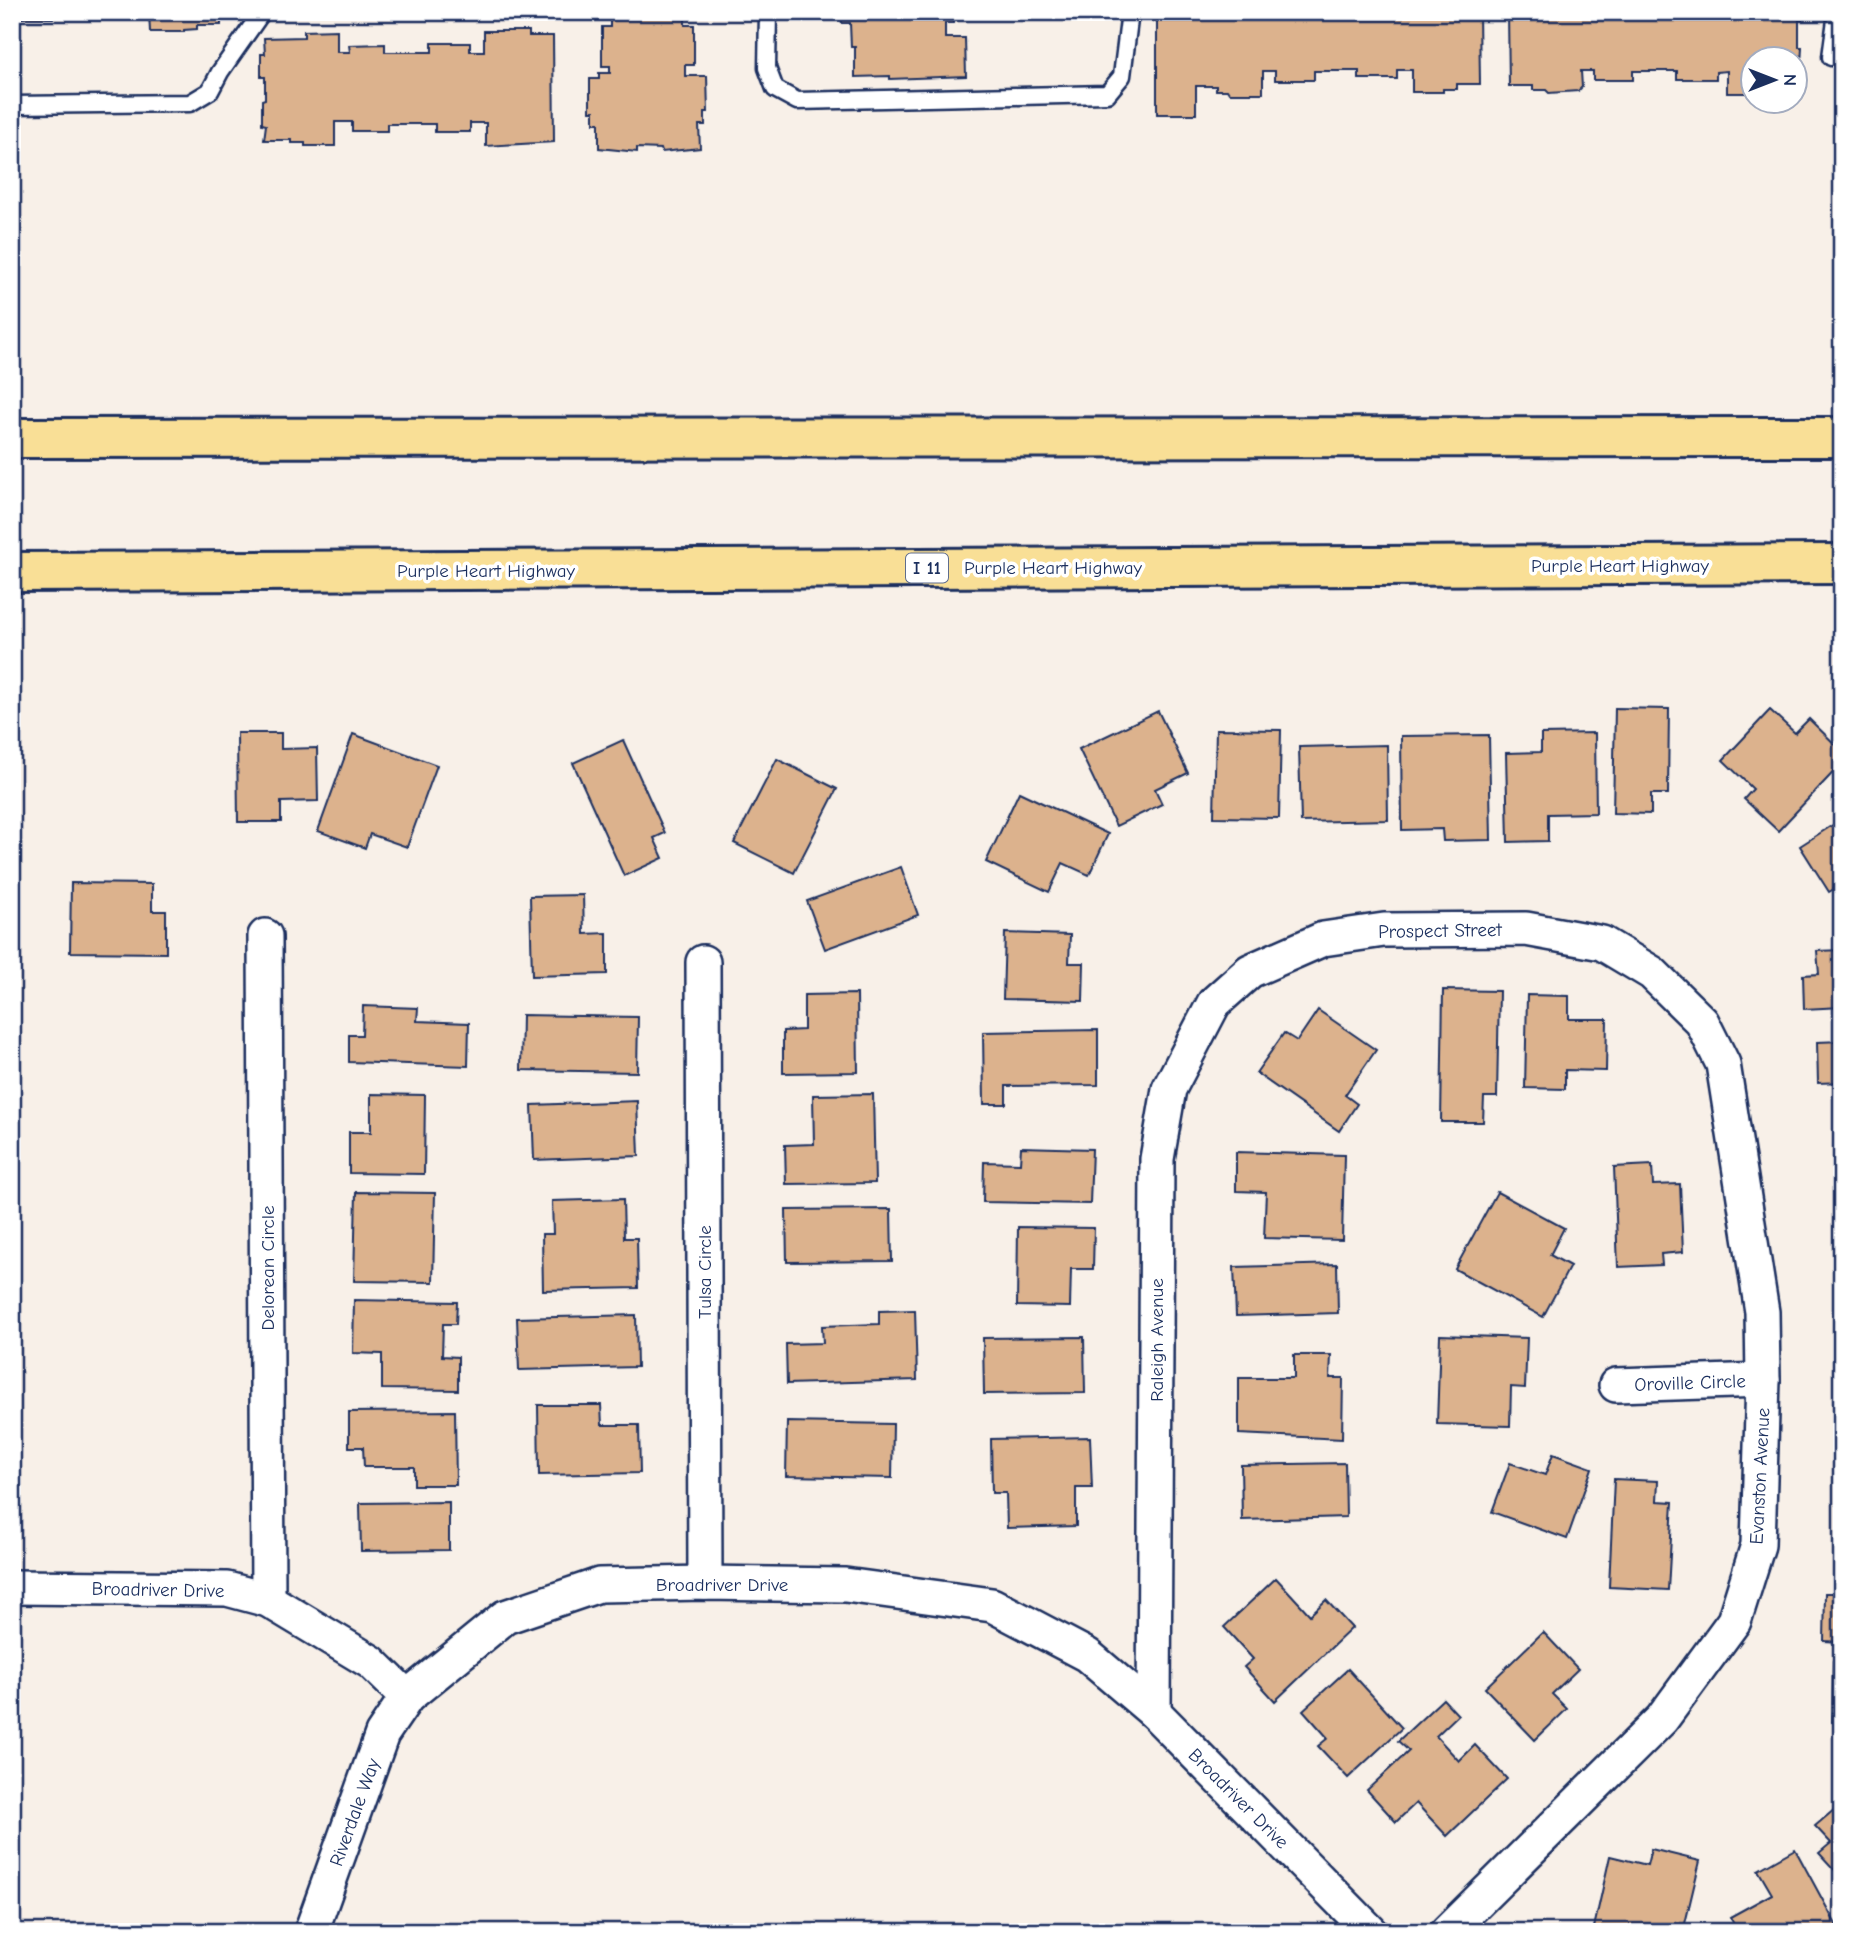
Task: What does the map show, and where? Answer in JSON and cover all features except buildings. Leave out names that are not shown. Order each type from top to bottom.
[{"type":"highway","points":[[12,438],[1842,437]]},
{"type":"highway","name":"Purple Heart Highway","points":[[12,572],[1842,564]]},
{"type":"street","name":"Prospect Street","points":[[1232,988],[1250,971],[1323,939],[1384,930],[1526,929],[1602,943],[1653,973]]},
{"type":"street","name":"Delorean Circle","points":[[265,936],[268,1600]]},
{"type":"street","name":"Tulsa Circle","points":[[703,962],[705,1583]]},
{"type":"street","name":"Evanston Avenue","points":[[1447,1932],[1662,1719],[1734,1621],[1758,1545],[1763,1380],[1762,1312],[1723,1064],[1702,1023],[1653,973]]},
{"type":"street","name":"Raleigh Avenue","points":[[1154,1712],[1157,1159],[1170,1089],[1214,1003],[1232,988]]},
{"type":"street","name":"Oroville Circle","points":[[1616,1385],[1763,1380]]},
{"type":"street","name":"Broadriver Drive","points":[[12,1587],[227,1589],[268,1600],[371,1662],[407,1697],[505,1617],[599,1585],[845,1585],[992,1605],[1087,1655],[1154,1712],[1371,1932]]},
{"type":"street","name":"Riverdale Way","points":[[311,1932],[382,1734],[407,1697]]},
{"type":"lane","points":[[12,105],[190,103],[210,91],[262,12]]},
{"type":"lane","points":[[768,12],[767,68],[775,89],[797,101],[1107,94],[1122,76],[1130,12]]},
{"type":"lane","points":[[1831,57],[1837,12]]}]
